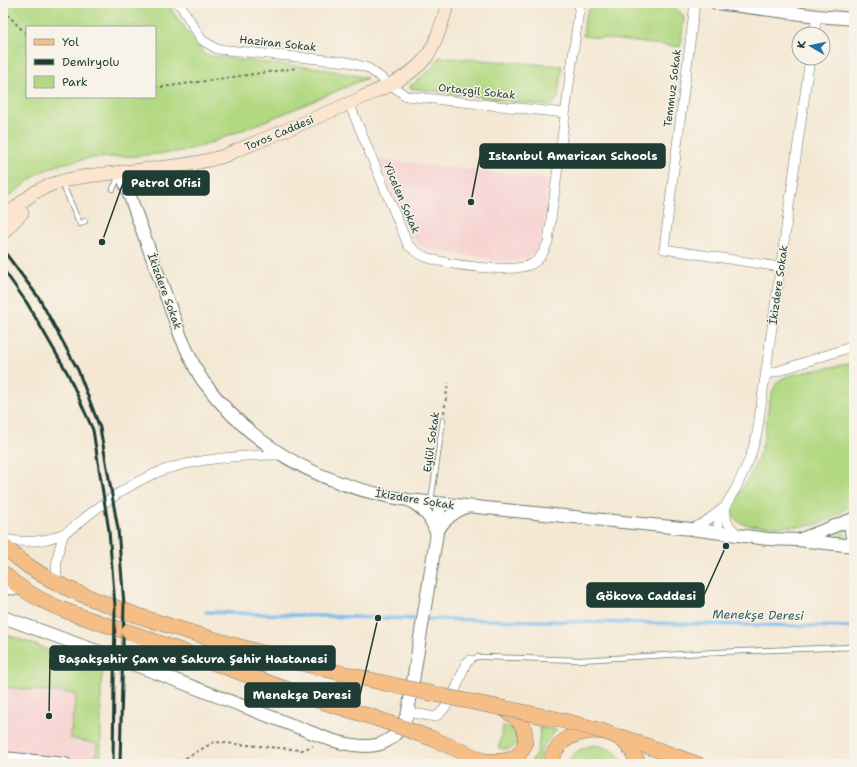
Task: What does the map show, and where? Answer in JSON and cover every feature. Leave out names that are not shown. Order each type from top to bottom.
[{"type":"main road","name":"Toros Caddesi","points":[[3,219],[24,200],[42,188],[88,175],[205,162],[224,156],[391,84],[424,61],[433,46],[448,3]]},
{"type":"main road","name":"Toros Caddesi","points":[[3,233],[28,208],[62,182]]},
{"type":"main road","points":[[3,545],[33,571],[90,598],[133,614],[232,644],[317,666],[443,696],[576,723],[608,732],[697,764]]},
{"type":"main road","points":[[3,574],[32,595],[65,610],[305,696],[378,719],[433,739],[487,763],[503,761],[515,757],[524,748],[526,734],[522,724],[515,716],[503,708]]},
{"type":"main road","points":[[550,764],[557,749],[567,739],[580,732],[594,730],[608,732],[622,739],[632,750],[638,764]]},
{"type":"street","name":"Haziran Sokak","points":[[179,3],[202,40],[217,48],[348,62],[368,68],[391,84]]},
{"type":"street","name":"Yücelen Sokak","points":[[349,103],[408,245],[414,252],[441,261],[464,265],[498,268],[520,267],[532,264],[542,256],[548,242],[580,3]]},
{"type":"street","name":"Temmuz Sokak","points":[[695,3],[664,250],[780,267]]},
{"type":"street","points":[[716,3],[817,16],[854,19]]},
{"type":"street","points":[[815,26],[817,16]]},
{"type":"street","name":"İkizdere Sokak","points":[[726,505],[750,458],[757,434],[809,66]]},
{"type":"street","name":"Ortaçgil Sokak","points":[[391,84],[406,96],[565,113]]},
{"type":"street","name":"İkizdere Sokak","points":[[122,172],[181,338],[192,362],[203,380],[236,419],[266,446],[281,456],[313,472],[338,482],[366,491],[408,500],[720,532],[768,539],[798,540],[854,546]]},
{"type":"street","points":[[766,375],[854,346]]},
{"type":"street","points":[[3,539],[31,542],[51,539],[64,534],[101,505],[136,483],[164,470],[226,458],[256,455],[281,456]]},
{"type":"street","points":[[408,500],[421,508],[428,515],[436,539]]},
{"type":"street","points":[[3,617],[149,670],[331,740],[349,745],[366,747],[383,743],[396,735],[404,723],[408,712],[436,539],[436,503]]},
{"type":"street","points":[[691,529],[705,522],[726,505]]},
{"type":"street","points":[[720,532],[718,524],[719,516],[726,505]]},
{"type":"street","points":[[726,505],[727,523],[740,535]]},
{"type":"street","points":[[436,539],[442,524],[449,516],[457,510],[467,507]]},
{"type":"street","points":[[798,540],[854,518]]},
{"type":"street","points":[[854,518],[850,530],[854,541]]},
{"type":"street","points":[[58,584],[55,565],[64,534]]},
{"type":"street","points":[[3,591],[7,588],[23,589]]},
{"type":"street","points":[[408,712],[435,717],[442,713],[448,706],[466,663],[470,660]]},
{"type":"street","points":[[5,759],[65,764]]},
{"type":"lane","points":[[113,189],[122,172]]},
{"type":"lane","points":[[62,182],[80,224],[85,222]]},
{"type":"lane","name":"Eylül Sokak","points":[[436,503],[443,420]]},
{"type":"lane","points":[[470,660],[477,657],[485,657],[580,660],[718,652],[854,647]]},
{"type":"path","points":[[3,10],[26,34]]},
{"type":"path","points":[[156,88],[303,67]]},
{"type":"path","name":"Eylül Sokak","points":[[443,420],[448,383]]},
{"type":"path","points":[[175,764],[214,742],[302,750],[331,740]]},
{"type":"shaded area","points":[[379,159],[548,179],[543,229],[539,248],[527,258],[506,262],[425,249],[419,246],[405,224]]},
{"type":"shaded area","points":[[3,666],[75,671],[97,744],[95,764],[3,764]]},
{"type":"green space","points":[[3,3],[169,3],[172,11],[205,55],[319,68],[367,78],[203,146],[178,152],[91,158],[61,164],[39,173],[3,201]]},
{"type":"green space","points":[[595,3],[635,3],[675,7],[684,18],[680,47],[583,36],[586,14]]},
{"type":"green space","points":[[440,57],[562,66],[558,97],[550,106],[410,88],[410,86],[429,71]]},
{"type":"green space","points":[[854,363],[854,502],[836,516],[814,525],[787,527],[764,526],[744,524],[737,521],[731,509],[757,461],[763,443],[772,392],[776,385],[785,377]]},
{"type":"green space","points":[[843,528],[847,542],[811,538]]},
{"type":"green space","points":[[3,633],[103,670],[101,684],[101,764],[95,764],[97,744],[70,738],[76,694],[3,687]]},
{"type":"green space","points":[[503,726],[515,731],[518,740],[516,745],[512,748],[499,748]]},
{"type":"green space","points":[[540,727],[557,730],[544,746],[537,764],[529,764],[533,760],[537,751]]},
{"type":"green space","points":[[594,745],[612,750],[623,764],[567,764],[572,756],[578,751]]},
{"type":"waterway","name":"Menekşe Deresi","points":[[206,612],[378,618],[854,627]]},
{"type":"railway","points":[[3,250],[39,298],[78,370],[100,428],[118,529],[124,605],[120,762]]},
{"type":"railway","points":[[3,269],[27,303],[68,374],[93,430],[109,531],[115,606],[113,761]]},
{"type":"place","name":"Istanbul American Schools","points":[[471,202]]},
{"type":"place","name":"Petrol Ofisi","points":[[102,242]]},
{"type":"place","name":"Gökova Caddesi","points":[[726,546]]},
{"type":"place","name":"Menekşe Deresi","points":[[378,618]]},
{"type":"place","name":"Başakşehir Çam ve Sakura Şehir Hastanesi","points":[[49,716]]}]
